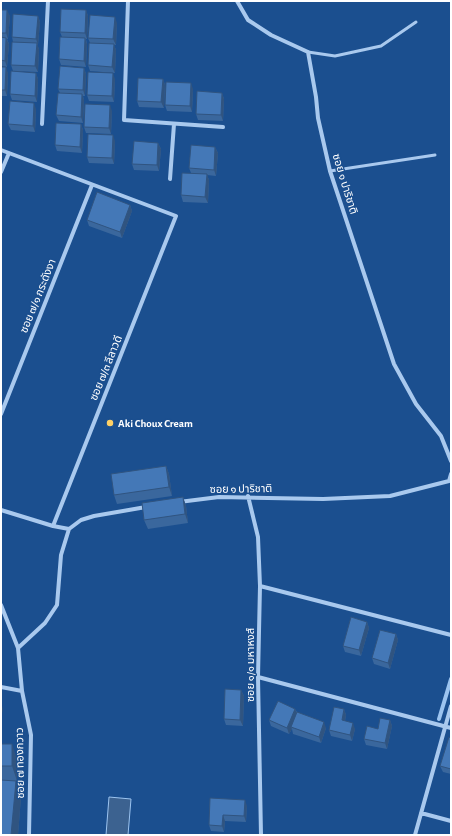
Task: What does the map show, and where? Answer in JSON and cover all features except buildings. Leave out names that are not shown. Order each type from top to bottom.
[{"type":"street","points":[[42,124],[48,1]]},
{"type":"street","points":[[128,1],[124,120],[223,127]]},
{"type":"street","points":[[237,1],[248,20],[271,35],[308,52]]},
{"type":"street","name":"ซอย ๑ ปาริชาติ","points":[[308,52],[318,118],[330,171],[394,364],[416,404],[441,436],[451,461]]},
{"type":"street","points":[[170,179],[174,124]]},
{"type":"street","points":[[1,150],[92,185]]},
{"type":"street","points":[[1,172],[9,153]]},
{"type":"street","name":"ซอย ๗/๓ ลีลาวดี","points":[[54,526],[176,216],[92,185]]},
{"type":"street","name":"ซอย ๗/๑ กระดังงา","points":[[1,414],[92,185]]},
{"type":"street","name":"ซอย ๑ ปาริชาติ","points":[[175,503],[219,497],[248,496],[323,499],[390,496],[449,481],[451,474]]},
{"type":"street","name":"ซอย ๑/๑ มหาหงส์","points":[[248,496],[258,538],[260,586],[258,677],[261,835]]},
{"type":"street","points":[[18,648],[45,623],[57,605],[61,555],[69,529],[80,520],[94,516],[153,506]]},
{"type":"street","points":[[1,510],[69,529]]},
{"type":"street","points":[[260,586],[451,635]]},
{"type":"street","name":"ซอย ๗ ทองกวาว","points":[[1,605],[18,648],[22,692],[31,735],[29,835]]},
{"type":"street","points":[[258,677],[451,728]]},
{"type":"street","points":[[1,687],[22,692]]},
{"type":"street","points":[[415,835],[451,706]]},
{"type":"street","points":[[421,814],[451,821]]},
{"type":"lane","points":[[308,52],[335,56],[381,46],[416,22]]},
{"type":"lane","points":[[330,171],[435,155]]},
{"type":"water","points":[[109,797],[131,799],[128,835],[106,835]]},
{"type":"waterway","points":[[439,719],[451,679]]},
{"type":"place","name":"Aki Choux Cream","points":[[110,423]]}]
